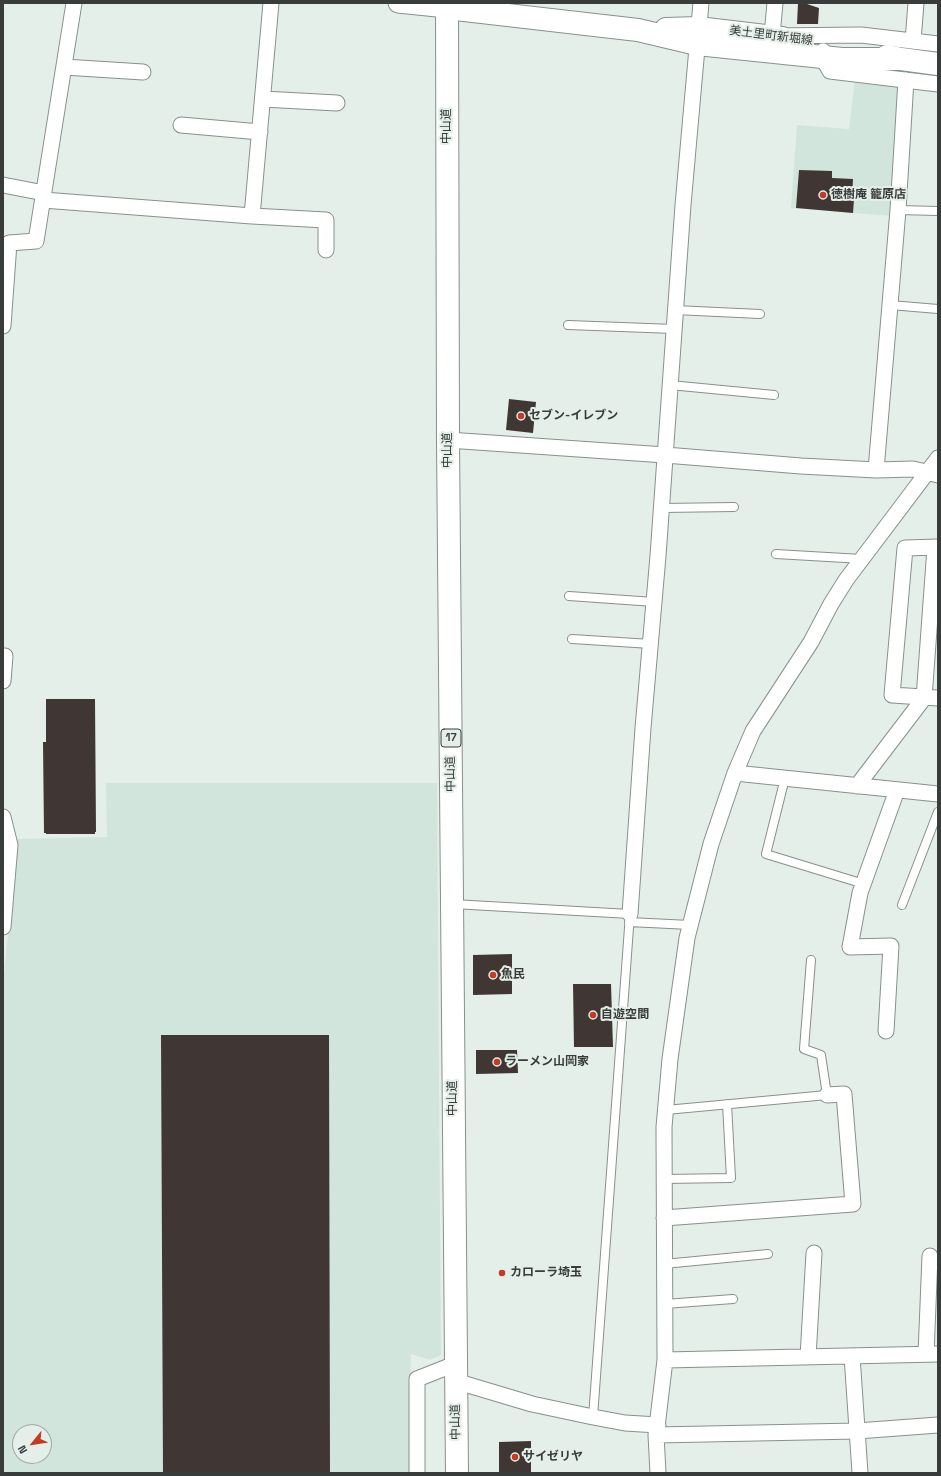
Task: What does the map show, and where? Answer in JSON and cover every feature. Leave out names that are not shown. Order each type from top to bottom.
[{"type":"main road","name":"美土里町新堀線","points":[[447,6],[638,30],[823,50],[842,59],[901,59],[938,64]]},
{"type":"main road","name":"中山道","points":[[447,6],[448,440],[457,1473]]},
{"type":"street","points":[[3,326],[10,243],[36,242],[74,3]]},
{"type":"street","points":[[252,216],[271,3]]},
{"type":"street","points":[[398,3],[447,6]]},
{"type":"street","points":[[630,918],[662,508],[675,310],[697,36],[701,3]]},
{"type":"street","points":[[775,3],[771,44],[861,35],[938,44]]},
{"type":"street","points":[[913,41],[916,3]]},
{"type":"street","points":[[823,50],[830,71],[938,84]]},
{"type":"street","points":[[64,67],[143,72]]},
{"type":"street","points":[[876,470],[898,210],[906,80]]},
{"type":"street","points":[[263,99],[337,103]]},
{"type":"street","points":[[181,124],[260,132]]},
{"type":"street","points":[[3,185],[43,196],[252,216],[326,220],[326,250]]},
{"type":"street","points":[[448,440],[665,455],[711,460],[876,470],[913,469],[932,474]]},
{"type":"street","points":[[658,1473],[657,1430],[665,1360],[664,1127],[670,1059],[687,938],[711,844],[735,773],[753,731],[812,642],[836,594],[862,559],[932,474],[938,458]]},
{"type":"street","points":[[857,786],[931,698],[937,547],[905,548],[892,695],[931,698]]},
{"type":"street","points":[[3,656],[5,656],[3,681]]},
{"type":"street","points":[[735,773],[938,794]]},
{"type":"street","points":[[886,1031],[891,946],[850,947],[860,893],[897,790]]},
{"type":"street","points":[[3,817],[10,844],[5,870],[3,927]]},
{"type":"street","points":[[664,1218],[852,1204],[844,1094],[827,1095]]},
{"type":"street","points":[[808,1357],[814,1253]]},
{"type":"street","points":[[665,1360],[932,1354],[930,1256]]},
{"type":"street","points":[[852,1356],[860,1473]]},
{"type":"street","points":[[417,1473],[417,1379],[455,1373],[532,1404],[657,1430],[857,1431],[938,1425]]},
{"type":"lane","points":[[898,210],[938,211]]},
{"type":"lane","points":[[890,305],[938,308]]},
{"type":"lane","points":[[675,310],[760,314]]},
{"type":"lane","points":[[568,325],[674,329]]},
{"type":"lane","points":[[670,385],[774,395]]},
{"type":"lane","points":[[662,508],[734,507]]},
{"type":"lane","points":[[776,554],[862,559]]},
{"type":"lane","points":[[569,596],[654,602]]},
{"type":"lane","points":[[572,639],[651,644]]},
{"type":"lane","points":[[785,778],[766,854],[864,884]]},
{"type":"lane","points":[[902,905],[938,812]]},
{"type":"lane","points":[[452,904],[630,918],[690,925]]},
{"type":"lane","points":[[593,1417],[630,918]]},
{"type":"lane","points":[[666,1110],[827,1095],[822,1055],[804,1049],[811,960]]},
{"type":"lane","points":[[664,1179],[731,1178],[727,1104]]},
{"type":"lane","points":[[664,1264],[768,1254]]},
{"type":"lane","points":[[665,1304],[734,1299]]},
{"type":"shaded area","points":[[855,80],[901,86],[891,216],[791,208],[797,125],[849,129]]},
{"type":"shaded area","points":[[106,783],[437,783],[441,1355],[430,1360],[411,1354],[409,1473],[3,1473],[3,985],[17,839],[107,837]]},
{"type":"building","points":[[798,3],[804,3],[819,8],[818,24],[797,24]]},
{"type":"building","name":"徳樹庵 籠原店","points":[[799,170],[832,171],[832,178],[853,179],[853,213],[796,208]]},
{"type":"building","name":"セブン-イレブン","points":[[509,399],[536,402],[533,433],[506,430]]},
{"type":"building","points":[[46,699],[95,699],[95,834],[44,833],[43,742],[46,742]]},
{"type":"building","name":"魚民","points":[[512,954],[512,994],[473,995],[473,955]]},
{"type":"building","name":"自遊空間","points":[[573,984],[611,984],[613,1047],[574,1047]]},
{"type":"building","points":[[161,1035],[329,1035],[330,1473],[163,1473]]},
{"type":"building","name":"ラーメン山岡家","points":[[476,1050],[517,1050],[518,1073],[476,1074]]},
{"type":"building","name":"サイゼリヤ","points":[[531,1441],[531,1473],[499,1473],[499,1442]]},
{"type":"place","name":"徳樹庵 籠原店","points":[[823,195]]},
{"type":"place","name":"セブン-イレブン","points":[[521,416]]},
{"type":"place","name":"魚民","points":[[493,975]]},
{"type":"place","name":"自遊空間","points":[[593,1015]]},
{"type":"place","name":"ラーメン山岡家","points":[[497,1062]]},
{"type":"place","name":"カローラ埼玉","points":[[502,1273]]},
{"type":"place","name":"サイゼリヤ","points":[[515,1457]]}]
